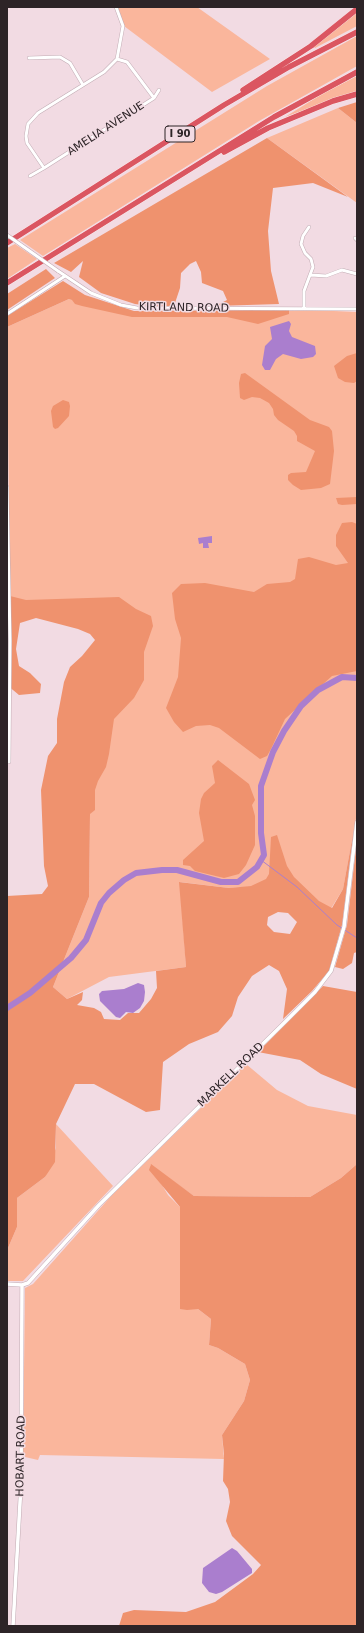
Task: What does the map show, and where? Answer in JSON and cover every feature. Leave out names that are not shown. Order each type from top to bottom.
[{"type":"highway","points":[[183,131],[311,46],[357,9]]},
{"type":"highway","name":"I 90","points":[[7,243],[183,131],[289,67],[357,32]]},
{"type":"highway","points":[[7,283],[274,117],[357,72]]},
{"type":"highway","points":[[171,181],[268,128],[333,101],[357,94]]},
{"type":"street","points":[[44,168],[28,143],[26,136],[28,124],[38,113],[104,72],[117,59],[123,26],[116,7]]},
{"type":"street","points":[[29,58],[60,57],[70,63],[83,84]]},
{"type":"street","name":"AMELIA AVENUE","points":[[30,176],[154,98],[127,62],[117,59]]},
{"type":"street","points":[[154,98],[159,90]]},
{"type":"street","points":[[304,308],[304,291],[313,267],[311,259],[305,253],[301,244],[303,236],[309,226]]},
{"type":"street","name":"KIRTLAND ROAD","points":[[7,235],[65,276],[91,292],[121,305],[137,308],[357,309]]},
{"type":"street","points":[[311,275],[326,276],[342,270],[357,274]]},
{"type":"street","points":[[7,314],[65,276]]},
{"type":"street","points":[[7,486],[10,762]]},
{"type":"street","name":"MARKELL ROAD","points":[[22,1285],[32,1279],[99,1205],[314,992],[331,971],[344,927],[357,822]]},
{"type":"street","points":[[7,1284],[22,1285]]},
{"type":"street","name":"HOBART ROAD","points":[[13,1626],[21,1485],[22,1285]]},
{"type":"shaded area","points":[[118,7],[197,7],[270,59],[212,92],[124,26]]},
{"type":"shaded area","points":[[357,13],[357,26],[315,48],[314,47]]},
{"type":"shaded area","points":[[357,36],[357,66],[259,121],[43,256],[20,240],[267,86]]},
{"type":"shaded area","points":[[357,76],[357,91],[285,117],[322,94]]},
{"type":"shaded area","points":[[357,102],[357,123],[338,108]]},
{"type":"shaded area","points":[[338,108],[357,123],[357,203],[267,138]]},
{"type":"shaded area","points":[[267,138],[348,197],[313,183],[273,188],[268,231],[271,271],[279,304],[215,306],[227,300],[223,291],[202,283],[201,272],[196,261],[190,264],[181,273],[180,288],[174,306],[158,307],[135,304],[101,293],[79,277],[83,261],[71,272],[54,263]]},
{"type":"shaded area","points":[[15,244],[37,259],[7,279],[7,248]]},
{"type":"shaded area","points":[[46,269],[55,278],[7,310],[7,294]]},
{"type":"shaded area","points":[[63,281],[85,295],[134,311],[289,310],[289,314],[258,324],[227,317],[132,317],[75,304],[69,299],[7,327],[7,316]]},
{"type":"shaded area","points":[[69,299],[87,302],[133,316],[311,310],[357,312],[357,813],[343,889],[324,920],[263,886],[229,888],[180,882],[186,967],[109,977],[67,999],[53,987],[89,897],[90,788],[99,620],[10,606],[7,327]]},
{"type":"shaded area","points":[[289,321],[291,324],[289,331],[292,337],[315,346],[316,354],[313,357],[301,359],[283,354],[276,359],[270,370],[265,370],[262,365],[265,346],[272,339],[270,327]]},
{"type":"shaded area","points":[[357,353],[357,381],[354,383],[345,382],[338,378],[334,366],[347,356]]},
{"type":"shaded area","points":[[245,373],[310,420],[329,427],[332,431],[334,451],[330,484],[321,488],[301,490],[288,480],[288,475],[291,473],[306,472],[315,451],[297,441],[297,436],[294,431],[278,420],[269,403],[260,398],[252,397],[244,400],[240,398],[239,383],[241,374]]},
{"type":"shaded area","points":[[63,400],[69,402],[69,416],[58,428],[55,429],[53,427],[51,411],[53,406]]},
{"type":"shaded area","points":[[357,497],[357,504],[342,505],[338,504],[336,498]]},
{"type":"shaded area","points":[[352,522],[357,524],[357,671],[332,676],[311,695],[285,719],[267,756],[260,759],[219,728],[210,725],[196,726],[183,732],[174,722],[166,708],[178,677],[181,638],[175,619],[172,593],[181,584],[205,583],[254,592],[267,584],[290,582],[295,579],[298,559],[309,557],[336,565],[348,563],[336,546],[336,535],[342,523]]},
{"type":"shaded area","points":[[7,524],[10,596],[26,600],[119,597],[136,609],[151,616],[153,626],[144,652],[144,680],[134,698],[114,719],[106,767],[95,790],[95,810],[90,814],[89,897],[53,987],[67,999],[83,992],[82,1000],[77,1005],[94,1008],[101,1012],[104,1019],[120,1020],[128,1013],[139,1013],[151,999],[157,988],[156,971],[186,967],[179,882],[229,888],[251,886],[266,879],[269,874],[271,837],[277,835],[287,866],[294,877],[319,901],[332,908],[343,889],[354,829],[342,925],[329,971],[312,991],[283,1019],[287,989],[279,971],[269,965],[252,976],[238,997],[232,1016],[218,1032],[189,1044],[163,1062],[160,1110],[146,1112],[94,1084],[75,1084],[56,1124],[55,1162],[45,1177],[17,1198],[17,1227],[8,1248],[7,1257],[7,896],[42,894],[48,886],[44,866],[41,790],[48,756],[57,743],[57,719],[64,682],[70,667],[82,656],[95,640],[90,634],[78,629],[36,618],[20,623],[16,649],[19,666],[30,673],[41,684],[40,693],[19,695],[7,685]],"holes":[[[278,912],[288,913],[297,922],[290,934],[274,932],[267,925],[268,917]]]},
{"type":"shaded area","points":[[212,536],[212,543],[208,543],[209,548],[203,548],[203,543],[199,544],[198,538]]},
{"type":"shaded area","points":[[218,760],[249,784],[255,800],[252,805],[255,816],[255,845],[246,865],[239,874],[224,878],[195,871],[190,866],[183,865],[183,860],[204,841],[199,813],[201,799],[204,793],[215,783],[212,766]]},
{"type":"shaded area","points":[[357,840],[357,952],[354,953],[352,963],[343,969],[335,967],[347,925]]},
{"type":"shaded area","points":[[138,983],[144,985],[144,1001],[140,1008],[133,1013],[126,1012],[120,1018],[116,1017],[100,1001],[99,994],[102,991],[124,989]]},
{"type":"shaded area","points":[[323,986],[357,992],[357,1089],[321,1074],[300,1060],[258,1052]]},
{"type":"shaded area","points":[[246,1064],[277,1090],[308,1106],[357,1115],[357,1164],[341,1178],[310,1197],[194,1196],[150,1165],[168,1195],[180,1207],[180,1309],[198,1309],[211,1319],[209,1345],[218,1348],[245,1364],[250,1380],[244,1401],[222,1435],[224,1459],[40,1455],[38,1460],[25,1457],[23,1452],[25,1288],[33,1284],[112,1195]]},
{"type":"shaded area","points":[[56,1124],[113,1186],[23,1281],[7,1281],[8,1248],[17,1227],[17,1198],[45,1177],[56,1148]]},
{"type":"shaded area","points":[[151,1164],[194,1196],[310,1197],[341,1178],[357,1164],[357,1626],[119,1626],[123,1613],[134,1610],[186,1612],[215,1602],[253,1574],[261,1565],[232,1536],[226,1521],[230,1502],[228,1489],[223,1481],[224,1454],[222,1435],[244,1401],[250,1380],[245,1364],[218,1348],[209,1345],[211,1319],[198,1309],[180,1309],[180,1207],[149,1170]]},
{"type":"shaded area","points":[[232,1548],[237,1551],[252,1569],[252,1573],[222,1592],[216,1594],[209,1592],[202,1583],[203,1568]]},
{"type":"waterway","points":[[7,1008],[30,993],[71,958],[86,940],[101,903],[109,893],[124,880],[136,873],[177,870],[221,882],[238,882],[257,867],[264,855],[261,833],[261,786],[273,752],[284,731],[301,706],[318,690],[342,677],[357,678]]},
{"type":"waterway","points":[[261,860],[297,887],[337,925],[357,938]]}]
